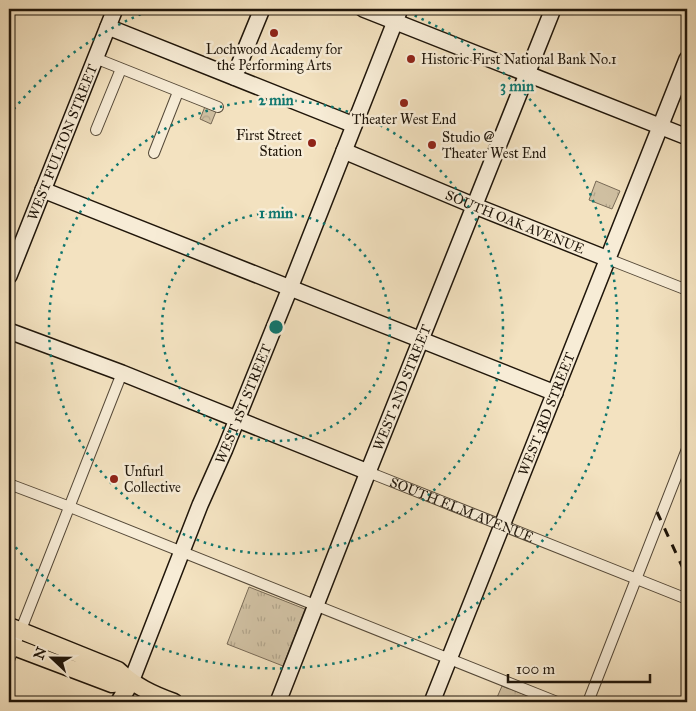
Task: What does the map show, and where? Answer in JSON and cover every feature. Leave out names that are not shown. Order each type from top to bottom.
[{"type":"main road","points":[[14,629],[118,670],[131,682],[174,702]]},
{"type":"main road","points":[[11,650],[112,684],[131,682]]},
{"type":"main road","name":"WEST 1ST STREET","points":[[119,702],[131,682]]},
{"type":"main road","name":"WEST 1ST STREET","points":[[129,702],[131,682]]},
{"type":"street","name":"WEST FULTON STREET","points":[[9,276],[115,9]]},
{"type":"street","points":[[234,77],[262,9]]},
{"type":"street","points":[[363,9],[397,15],[528,74],[687,137]]},
{"type":"street","name":"WEST 2ND STREET","points":[[278,702],[553,9]]},
{"type":"street","name":"WEST 1ST STREET","points":[[131,682],[181,552],[290,288],[397,15]]},
{"type":"street","points":[[108,26],[354,125]]},
{"type":"street","points":[[95,58],[218,107]]},
{"type":"street","name":"WEST 3RD STREET","points":[[432,702],[687,59]]},
{"type":"street","points":[[96,130],[121,69]]},
{"type":"street","points":[[154,153],[178,92]]},
{"type":"street","name":"SOUTH OAK AVENUE","points":[[344,151],[475,206],[687,290]]},
{"type":"street","points":[[43,190],[555,393]]},
{"type":"street","name":"SOUTH ELM AVENUE","points":[[9,331],[122,374],[687,599]]},
{"type":"street","points":[[11,650],[14,629],[70,507],[122,374]]},
{"type":"street","points":[[588,702],[687,449]]},
{"type":"street","points":[[9,484],[557,702]]},
{"type":"green space","points":[[206,104],[217,109],[211,124],[200,119]]},
{"type":"green space","points":[[596,181],[620,191],[612,209],[589,200]]},
{"type":"green space","points":[[249,587],[305,609],[283,666],[227,644]]},
{"type":"green space","points":[[502,686],[544,702],[495,702]]},
{"type":"railway","points":[[657,512],[687,577]]},
{"type":"place","name":"Lochwood Academy for the Performing Arts","points":[[274,33]]},
{"type":"place","name":"Historic First National Bank No.1","points":[[411,59]]},
{"type":"place","name":"Theater West End","points":[[404,103]]},
{"type":"place","name":"First Street Station","points":[[312,143]]},
{"type":"place","name":"Studio @ Theater West End","points":[[432,145]]},
{"type":"place","name":"Unfurl Collective","points":[[114,479]]}]
